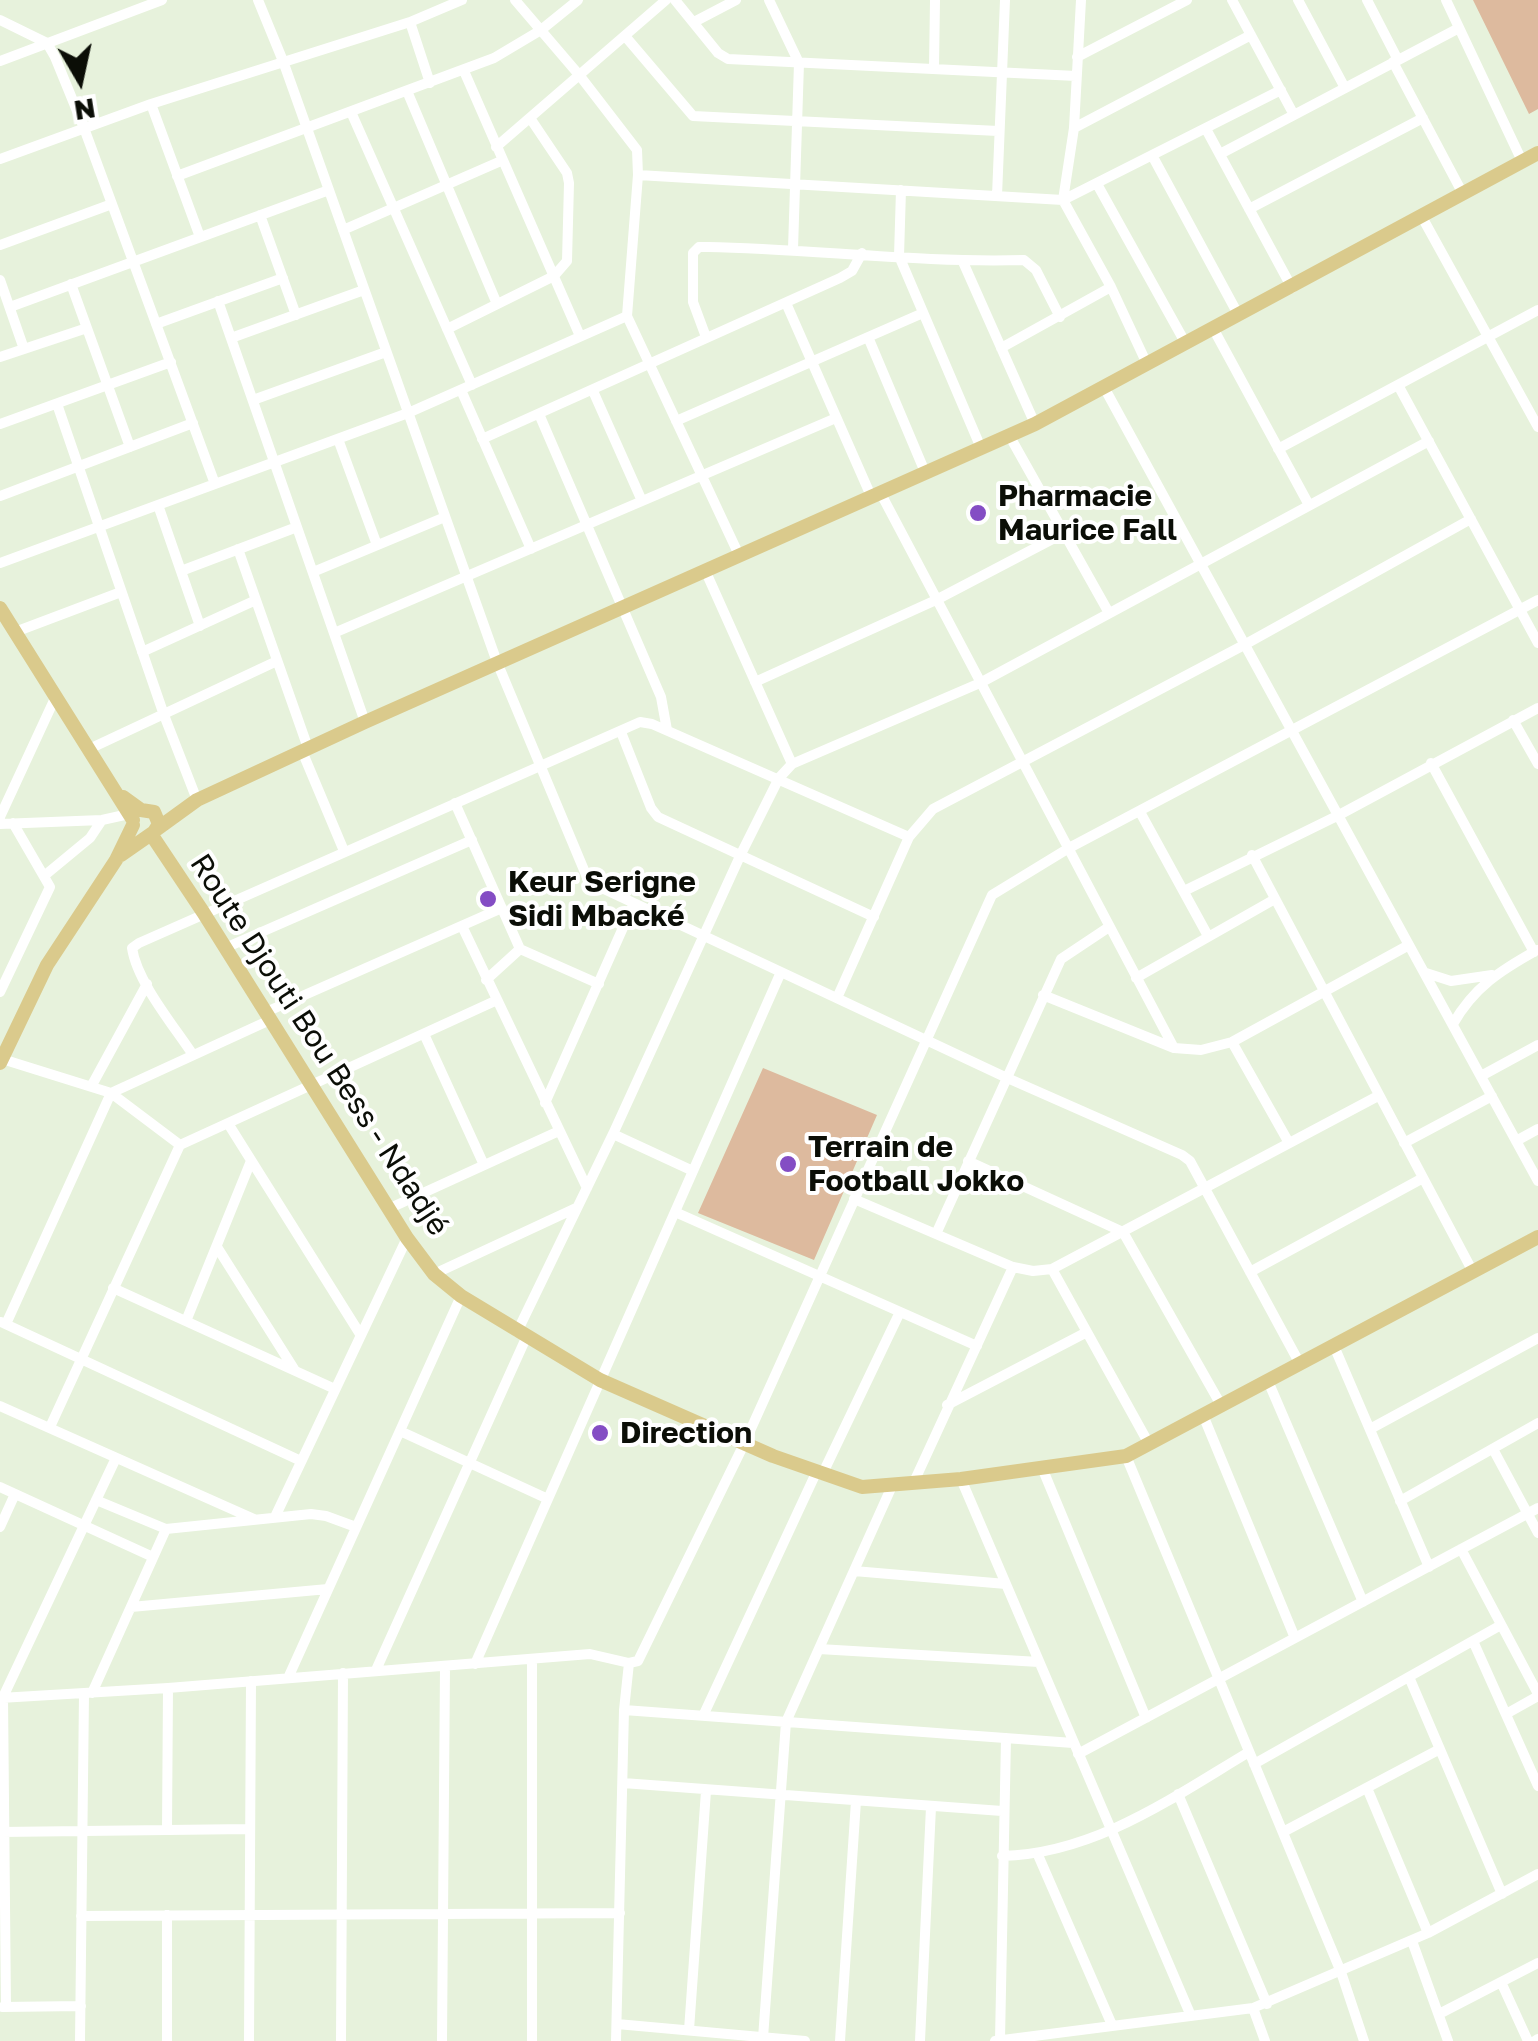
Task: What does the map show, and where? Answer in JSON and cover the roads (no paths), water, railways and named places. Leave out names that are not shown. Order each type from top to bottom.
[{"type":"main road","points":[[116,860],[197,800],[497,662],[1035,424],[1538,153]]},
{"type":"main road","points":[[0,608],[112,786],[138,816],[158,820],[151,833]]},
{"type":"main road","points":[[138,816],[183,808]]},
{"type":"main road","points":[[138,816],[138,832],[151,833]]},
{"type":"main road","points":[[1,1061],[47,965],[116,860],[138,816]]},
{"type":"main road","name":"Route Djouti Bou Bess - Ndadjé","points":[[151,833],[406,1238],[434,1274],[521,1335],[600,1380],[819,1474],[862,1486],[913,1485],[1126,1456],[1538,1237]]},
{"type":"street","points":[[258,0],[497,662],[590,882],[1005,1077],[1182,1155],[1190,1161],[1300,1364]]},
{"type":"street","points":[[0,159],[151,104],[410,22],[462,0]]},
{"type":"street","points":[[515,0],[637,150],[627,316],[739,555]]},
{"type":"street","points":[[177,176],[494,58],[541,30],[578,0]]},
{"type":"street","points":[[496,146],[666,0]]},
{"type":"street","points":[[675,0],[722,57],[1076,76]]},
{"type":"street","points":[[694,22],[736,0]]},
{"type":"street","points":[[769,0],[798,63],[792,248]]},
{"type":"street","points":[[934,68],[936,0]]},
{"type":"street","points":[[997,196],[1005,0]]},
{"type":"street","points":[[1082,0],[1074,128],[1063,200],[1147,364]]},
{"type":"street","points":[[1077,58],[1186,0]]},
{"type":"street","points":[[1232,0],[1294,115]]},
{"type":"street","points":[[1298,0],[1345,88]]},
{"type":"street","points":[[1367,0],[1422,118],[1463,194]]},
{"type":"street","points":[[1446,0],[1522,161]]},
{"type":"street","points":[[0,62],[155,1]]},
{"type":"street","points":[[0,20],[47,43],[84,128],[215,484]]},
{"type":"street","points":[[410,22],[430,83]]},
{"type":"street","points":[[1220,154],[1459,28]]},
{"type":"street","points":[[1074,128],[1251,35]]},
{"type":"street","points":[[626,36],[692,116],[998,131]]},
{"type":"street","points":[[464,71],[580,336]]},
{"type":"street","points":[[638,175],[1063,200],[1280,90]]},
{"type":"street","points":[[407,91],[497,304]]},
{"type":"street","points":[[151,104],[200,237]]},
{"type":"street","points":[[351,112],[447,329],[482,439],[531,549]]},
{"type":"street","points":[[447,329],[554,276],[567,261],[569,183],[562,164],[530,118]]},
{"type":"street","points":[[1249,209],[1422,118]]},
{"type":"street","points":[[1206,129],[1292,288]]},
{"type":"street","points":[[1153,157],[1239,316]]},
{"type":"street","points":[[343,230],[501,161]]},
{"type":"street","points":[[1096,184],[1186,344]]},
{"type":"street","points":[[10,306],[329,190]]},
{"type":"street","points":[[901,190],[899,256],[981,448]]},
{"type":"street","points":[[0,245],[112,204]]},
{"type":"street","points":[[260,215],[296,314]]},
{"type":"street","points":[[1422,217],[1538,427]]},
{"type":"street","points":[[706,337],[693,302],[693,253],[708,247],[792,248],[962,262],[1024,260],[1031,264],[1060,316]]},
{"type":"street","points":[[482,439],[852,271],[862,253]]},
{"type":"street","points":[[962,262],[1035,424]]},
{"type":"street","points":[[156,324],[282,278]]},
{"type":"street","points":[[0,280],[24,349]]},
{"type":"street","points":[[71,284],[130,447]]},
{"type":"street","points":[[1001,348],[1110,287]]},
{"type":"street","points":[[231,338],[364,290]]},
{"type":"street","points":[[218,302],[365,722]]},
{"type":"street","points":[[786,303],[836,418],[875,494],[936,600],[1174,1048]]},
{"type":"street","points":[[1278,449],[1538,310]]},
{"type":"street","points":[[676,420],[923,312]]},
{"type":"street","points":[[0,563],[408,413],[627,316]]},
{"type":"street","points":[[0,357],[86,328]]},
{"type":"street","points":[[1214,330],[1309,505]]},
{"type":"street","points":[[868,337],[925,472]]},
{"type":"street","points":[[252,400],[386,352]]},
{"type":"street","points":[[0,424],[170,362]]},
{"type":"street","points":[[1398,385],[1538,644]]},
{"type":"street","points":[[1105,388],[1538,1181]]},
{"type":"street","points":[[593,390],[642,502]]},
{"type":"street","points":[[57,404],[197,800]]},
{"type":"street","points":[[539,414],[665,705],[667,730]]},
{"type":"street","points":[[334,633],[836,418]]},
{"type":"street","points":[[0,496],[193,423]]},
{"type":"street","points":[[1009,435],[1109,613]]},
{"type":"street","points":[[338,439],[377,545]]},
{"type":"street","points":[[376,1670],[577,1207],[780,778],[792,764],[980,683],[1428,441]]},
{"type":"street","points":[[158,505],[200,626]]},
{"type":"street","points":[[312,572],[445,517]]},
{"type":"street","points":[[837,998],[909,836],[934,809],[1471,519]]},
{"type":"street","points":[[181,572],[297,527]]},
{"type":"street","points":[[755,682],[936,600],[1064,533]]},
{"type":"street","points":[[238,550],[344,851]]},
{"type":"street","points":[[705,570],[792,764]]},
{"type":"street","points":[[15,632],[122,592]]},
{"type":"street","points":[[142,652],[256,600]]},
{"type":"street","points":[[2,1697],[88,1694],[590,1654],[628,1664],[638,1661],[745,1442],[992,895],[1069,848],[1538,600]]},
{"type":"street","points":[[87,750],[278,661]]},
{"type":"street","points":[[56,696],[0,821],[138,816]]},
{"type":"street","points":[[1184,891],[1339,815],[1538,708]]},
{"type":"street","points":[[1514,720],[1538,764]]},
{"type":"street","points":[[193,1056],[146,984],[132,948],[203,912],[646,722],[909,836]]},
{"type":"street","points":[[620,732],[658,817],[874,917]]},
{"type":"street","points":[[1431,763],[1536,951],[1493,975],[1474,992],[1453,1024]]},
{"type":"street","points":[[455,803],[520,949],[599,984]]},
{"type":"street","points":[[1140,812],[1208,936]]},
{"type":"street","points":[[44,876],[90,838],[102,820]]},
{"type":"street","points":[[0,992],[49,891],[13,823]]},
{"type":"street","points":[[225,948],[472,840]]},
{"type":"street","points":[[1252,855],[1473,1272]]},
{"type":"street","points":[[1136,978],[1275,899]]},
{"type":"street","points":[[545,1104],[634,903]]},
{"type":"street","points":[[301,1461],[3,1322],[111,1094],[502,908]]},
{"type":"street","points":[[462,926],[587,1188]]},
{"type":"street","points":[[936,1234],[1005,1077],[1066,953],[1109,927]]},
{"type":"street","points":[[1043,995],[1174,1048],[1202,1050],[1232,1042],[1409,945]]},
{"type":"street","points":[[486,980],[520,949]]},
{"type":"street","points":[[475,1664],[781,972]]},
{"type":"street","points":[[1424,972],[1451,982],[1493,975]]},
{"type":"street","points":[[92,1086],[146,984]]},
{"type":"street","points":[[50,1428],[180,1145],[495,1001]]},
{"type":"street","points":[[424,1034],[484,1165]]},
{"type":"street","points":[[1232,1042],[1289,1143]]},
{"type":"street","points":[[1481,1076],[1538,1046]]},
{"type":"street","points":[[1,1061],[111,1094],[180,1145]]},
{"type":"street","points":[[854,1199],[1013,1267],[1032,1271],[1052,1269],[1378,1096]]},
{"type":"street","points":[[1404,1143],[1492,1096]]},
{"type":"street","points":[[229,1125],[360,1334]]},
{"type":"street","points":[[1516,1141],[1538,1129]]},
{"type":"street","points":[[388,1209],[559,1131]]},
{"type":"street","points":[[613,1134],[693,1171]]},
{"type":"street","points":[[186,1321],[251,1161]]},
{"type":"street","points":[[968,1161],[1123,1232],[1222,1405]]},
{"type":"street","points":[[1250,1272],[1423,1178]]},
{"type":"street","points":[[434,1274],[577,1207]]},
{"type":"street","points":[[675,1212],[977,1346]]},
{"type":"street","points":[[275,1517],[406,1238]]},
{"type":"street","points":[[217,1247],[295,1370]]},
{"type":"street","points":[[913,1485],[1013,1267]]},
{"type":"street","points":[[1052,1269],[1149,1444]]},
{"type":"street","points":[[113,1288],[334,1389]]},
{"type":"street","points":[[288,1678],[461,1296]]},
{"type":"street","points":[[703,1716],[900,1312]]},
{"type":"street","points":[[947,1405],[1087,1332]]},
{"type":"street","points":[[1370,1429],[1538,1338]]},
{"type":"street","points":[[1334,1346],[1428,1567]]},
{"type":"street","points":[[1268,1381],[1363,1602]]},
{"type":"street","points":[[0,1406],[254,1520]]},
{"type":"street","points":[[1203,1415],[1295,1638]]},
{"type":"street","points":[[1400,1500],[1538,1423]]},
{"type":"street","points":[[400,1431],[548,1499]]},
{"type":"street","points":[[1493,1449],[1533,1511],[1538,1533]]},
{"type":"street","points":[[1126,1456],[1341,1972],[1364,2041]]},
{"type":"street","points":[[81,2006],[3,2007],[2,1697],[116,1458]]},
{"type":"street","points":[[1043,1470],[1146,1718]]},
{"type":"street","points":[[961,1479],[1191,2016]]},
{"type":"street","points":[[763,2038],[786,1722],[892,1486]]},
{"type":"street","points":[[0,1487],[153,1557]]},
{"type":"street","points":[[0,1527],[15,1494]]},
{"type":"street","points":[[96,1500],[166,1529],[319,1514],[356,1528]]},
{"type":"street","points":[[1078,1754],[1533,1511]]},
{"type":"street","points":[[80,2041],[88,1694],[166,1529]]},
{"type":"street","points":[[1461,1550],[1538,1695],[1506,1714]]},
{"type":"street","points":[[854,1571],[1006,1584]]},
{"type":"street","points":[[130,1607],[328,1588]]},
{"type":"street","points":[[1254,1764],[1501,1625]]},
{"type":"street","points":[[1473,1641],[1538,1785]]},
{"type":"street","points":[[819,1649],[1039,1662]]},
{"type":"street","points":[[532,1660],[532,2041]]},
{"type":"street","points":[[616,2041],[628,1664]]},
{"type":"street","points":[[442,2041],[445,1666]]},
{"type":"street","points":[[341,2041],[343,1673]]},
{"type":"street","points":[[1409,1677],[1502,1894]]},
{"type":"street","points":[[249,2041],[251,1681]]},
{"type":"street","points":[[167,1830],[168,1688]]},
{"type":"street","points":[[624,1710],[1074,1742]]},
{"type":"street","points":[[1006,1738],[997,2041],[1266,2004],[1412,1941],[1538,1874]]},
{"type":"street","points":[[1282,1832],[1440,1749]]},
{"type":"street","points":[[1002,1856],[1038,1856],[1112,1831],[1249,1752]]},
{"type":"street","points":[[623,1783],[1002,1812]]},
{"type":"street","points":[[1366,1788],[1428,1933]]},
{"type":"street","points":[[689,2030],[706,1790]]},
{"type":"street","points":[[1178,1794],[1266,2004]]},
{"type":"street","points":[[840,2041],[856,1801]]},
{"type":"street","points":[[920,2041],[932,1807]]},
{"type":"street","points":[[3,1832],[250,1829]]},
{"type":"street","points":[[1038,1856],[1112,2025]]},
{"type":"street","points":[[82,1916],[620,1913]]},
{"type":"street","points":[[167,1916],[167,2041]]},
{"type":"street","points":[[1412,1941],[1448,2041]]},
{"type":"street","points":[[1439,2014],[1538,1963]]},
{"type":"street","points":[[1501,1982],[1534,2040]]},
{"type":"street","points":[[1253,2008],[1266,2041]]},
{"type":"street","points":[[618,2024],[805,2041]]},
{"type":"street","points":[[1098,2027],[1100,2041]]},
{"type":"street","points":[[658,2041],[659,2028]]},
{"type":"place","name":"Pharmacie Maurice Fall","points":[[978,513]]},
{"type":"place","name":"Keur Serigne Sidi Mbacké","points":[[488,899]]},
{"type":"place","name":"Terrain de Football Jokko","points":[[788,1164]]},
{"type":"place","name":"Direction","points":[[600,1433]]}]
